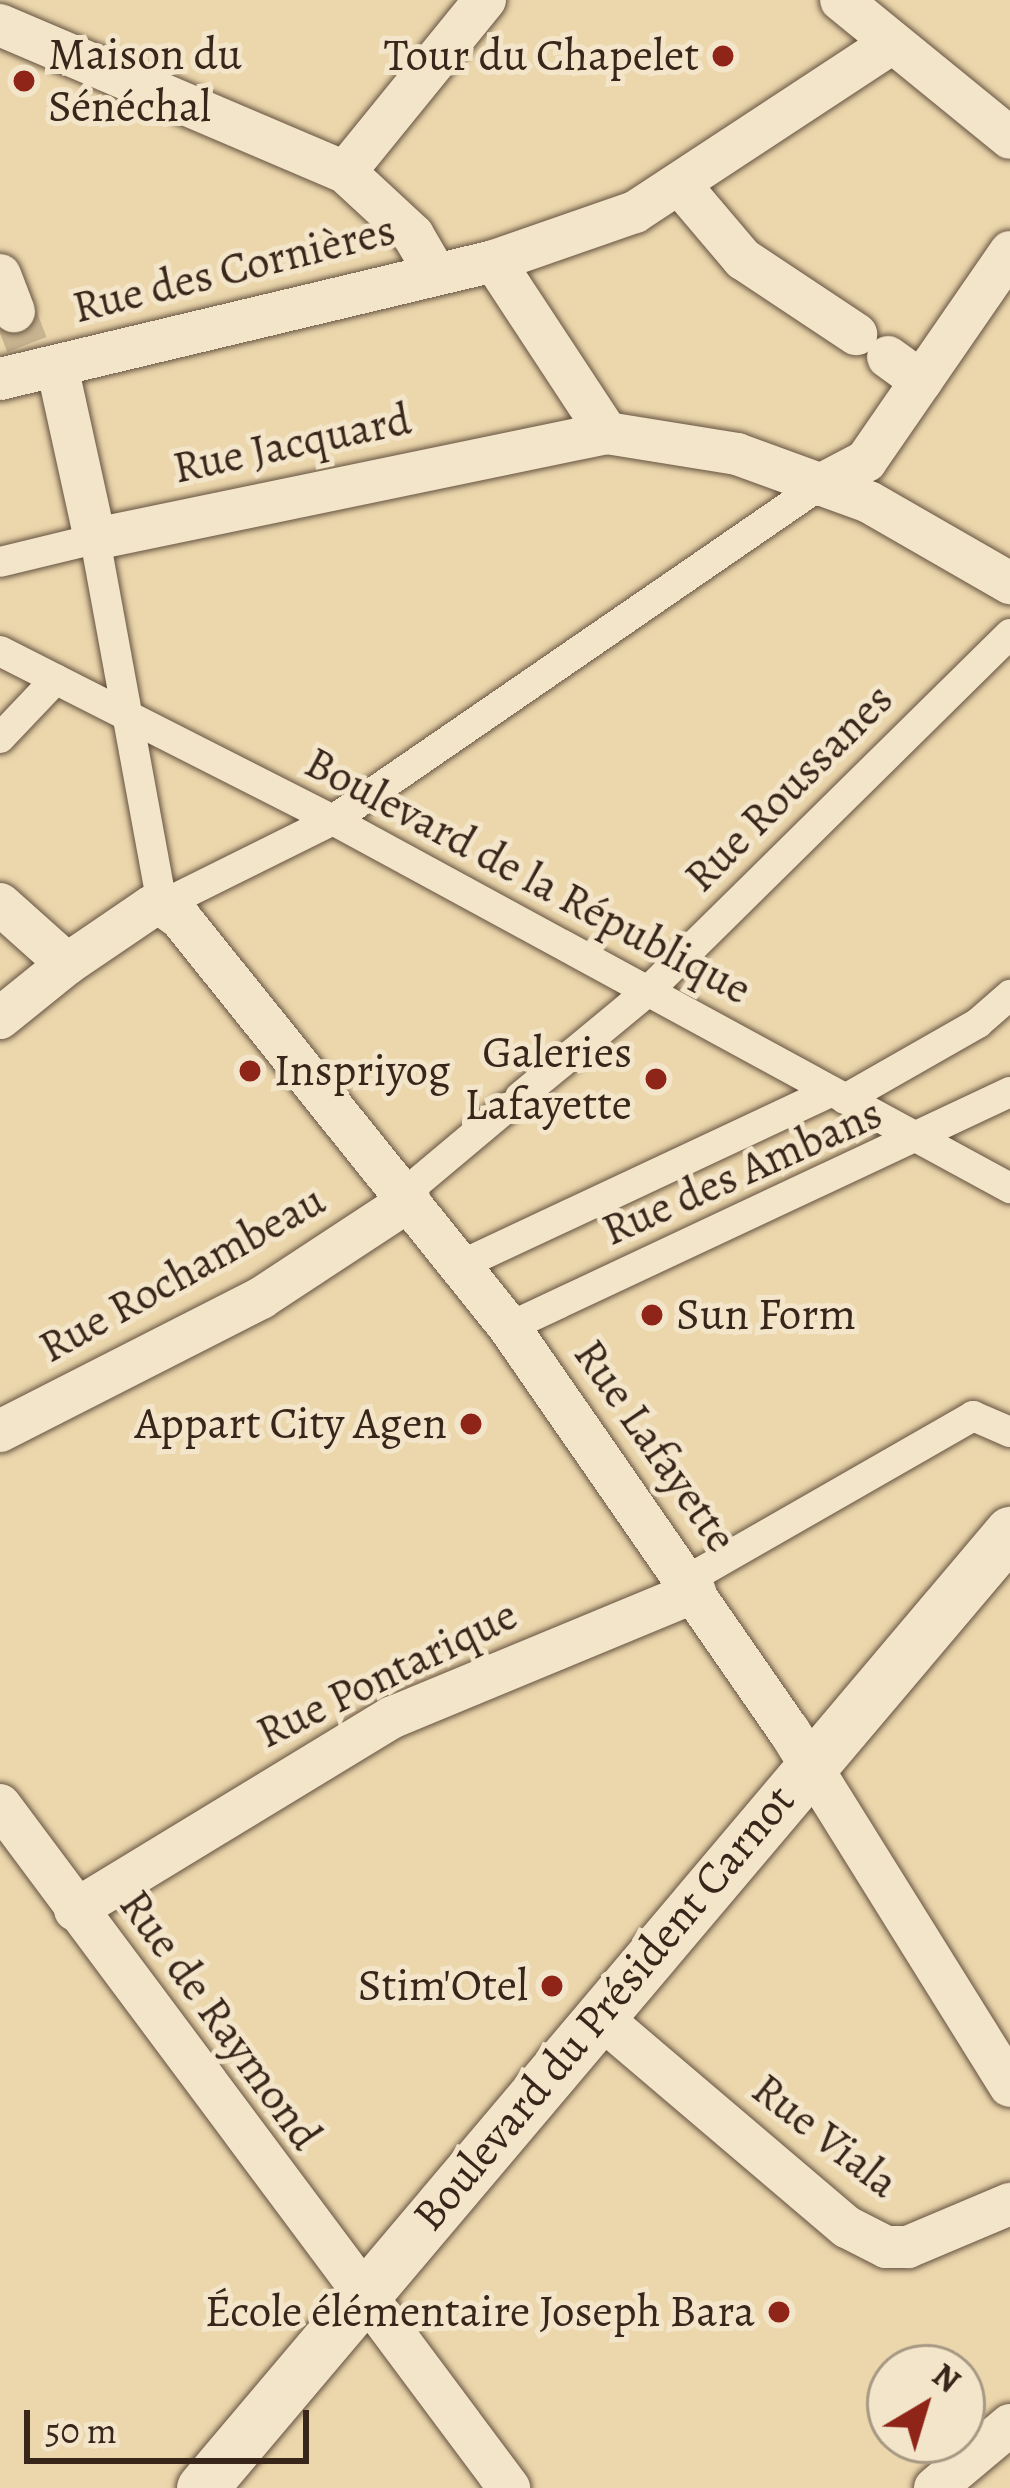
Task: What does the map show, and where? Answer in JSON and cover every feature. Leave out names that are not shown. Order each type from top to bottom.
[{"type":"street","points":[[345,172],[485,0]]},
{"type":"street","points":[[841,0],[889,45],[1010,138]]},
{"type":"street","points":[[0,25],[345,172],[424,248],[434,271]]},
{"type":"street","name":"Rue des Cornières","points":[[21,341],[494,261],[635,212],[889,45]]},
{"type":"street","points":[[681,186],[743,259],[888,358]]},
{"type":"street","points":[[0,1018],[67,964],[162,905],[333,820],[820,485],[866,461],[888,358],[1010,252]]},
{"type":"street","points":[[494,261],[607,433],[737,454],[868,502],[1010,583]]},
{"type":"street","points":[[21,341],[95,539],[162,905]]},
{"type":"street","name":"Rue Jacquard","points":[[0,562],[607,433]]},
{"type":"street","name":"Rue Roussanes","points":[[408,1196],[647,992],[1010,634]]},
{"type":"street","name":"Boulevard de la République","points":[[0,651],[333,820],[1010,1188]]},
{"type":"street","points":[[0,738],[56,679]]},
{"type":"street","points":[[0,904],[67,964]]},
{"type":"street","name":"Rue Lafayette","points":[[162,905],[408,1196],[509,1327],[691,1586],[999,2042],[1010,2086]]},
{"type":"street","points":[[461,1265],[838,1095],[978,1023],[1010,995]]},
{"type":"street","name":"Rue des Ambans","points":[[509,1327],[921,1140],[1010,1092]]},
{"type":"street","name":"Rue Rochambeau","points":[[0,1432],[261,1298],[408,1196]]},
{"type":"street","points":[[691,1586],[973,1416],[1010,1432]]},
{"type":"street","name":"Boulevard du Président Carnot","points":[[202,2488],[364,2290],[601,2018],[1010,1532]]},
{"type":"street","name":"Rue Pontarique","points":[[75,1910],[393,1717],[691,1586]]},
{"type":"street","name":"Rue de Raymond","points":[[0,1805],[508,2488]]},
{"type":"street","name":"Rue Viala","points":[[601,2018],[847,2227],[886,2247],[908,2247],[1010,2204]]},
{"type":"street","points":[[934,2488],[1010,2426]]},
{"type":"tunnel","points":[[14,311],[27,345]]},
{"type":"place","name":"Tour du Chapelet","points":[[723,56]]},
{"type":"place","name":"Maison du Sénéchal","points":[[24,81]]},
{"type":"place","name":"Inspriyog","points":[[250,1071]]},
{"type":"place","name":"Galeries Lafayette","points":[[656,1079]]},
{"type":"place","name":"Sun Form","points":[[652,1315]]},
{"type":"place","name":"Appart City Agen","points":[[471,1424]]},
{"type":"place","name":"Stim'Otel","points":[[552,1986]]},
{"type":"place","name":"École élémentaire Joseph Bara","points":[[779,2312]]}]
